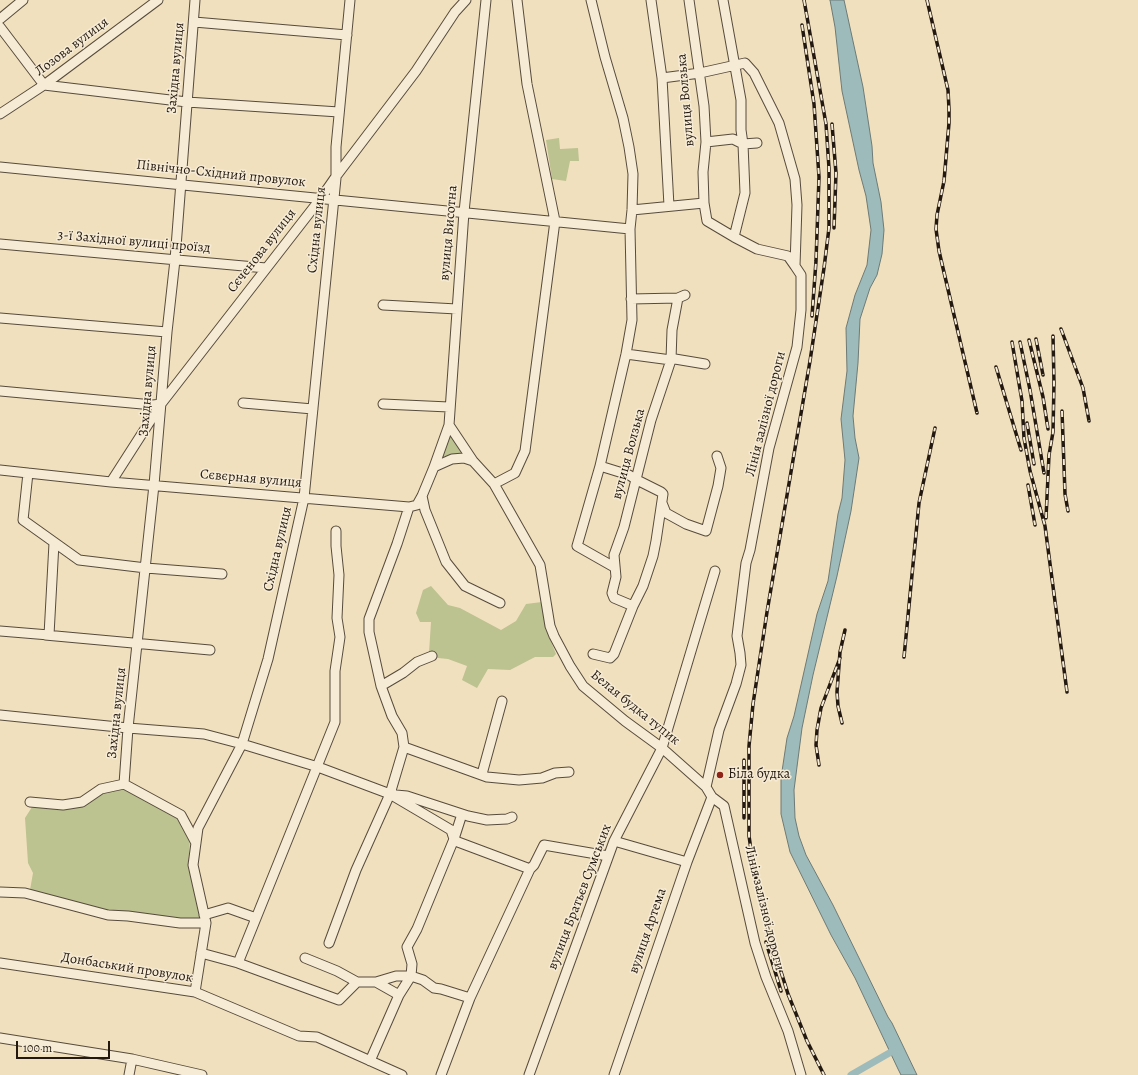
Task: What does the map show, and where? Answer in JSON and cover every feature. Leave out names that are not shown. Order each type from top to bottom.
[{"type":"street","points":[[0,18],[23,0]]},
{"type":"street","name":"Лозова вулиця","points":[[0,114],[44,86],[158,0]]},
{"type":"street","name":"Західна вулиця","points":[[124,784],[128,728],[146,568],[167,332],[175,260],[195,0]]},
{"type":"street","name":"Східна вулиця","points":[[195,992],[205,919],[192,865],[198,828],[242,744],[268,659],[304,498],[334,200],[336,147],[350,0]]},
{"type":"street","name":"Сєченова вулиця","points":[[111,482],[161,404],[214,338],[321,198],[336,175],[416,71],[455,12],[466,0]]},
{"type":"street","name":"вулиця Висотна","points":[[449,425],[449,406],[464,212],[486,0]]},
{"type":"street","points":[[494,484],[515,473],[525,451],[555,221],[527,84],[516,0]]},
{"type":"street","points":[[591,0],[604,57],[623,118],[633,174],[630,229],[632,320],[626,354],[600,466],[577,546],[614,567]]},
{"type":"street","points":[[651,0],[662,78],[669,206]]},
{"type":"street","name":"вулиця Волзька","points":[[689,0],[700,73],[706,142],[703,172],[704,203],[707,221],[734,237]]},
{"type":"street","points":[[723,0],[741,100],[741,130],[744,144],[745,193],[734,237],[757,249],[788,256],[795,266]]},
{"type":"street","points":[[194,22],[347,35]]},
{"type":"street","points":[[0,27],[44,86],[187,102],[339,112]]},
{"type":"street","name":"Лінія залізної дороги","points":[[706,787],[719,730],[736,684],[741,665],[737,636],[746,563],[750,550],[769,448],[797,347],[801,310],[801,275],[795,266],[797,205],[795,179],[779,123],[754,72],[745,63],[735,65]]},
{"type":"street","points":[[662,78],[700,73],[735,65]]},
{"type":"street","points":[[706,142],[733,139],[744,144],[757,143]]},
{"type":"street","name":"Північно-Східний провулок","points":[[0,167],[630,229]]},
{"type":"street","points":[[632,210],[704,203]]},
{"type":"street","name":"3-ї Західної вулиці проїзд","points":[[0,244],[266,268]]},
{"type":"street","name":"вулиця Волзька","points":[[631,299],[681,296],[672,330],[671,360],[651,420],[637,480],[624,527],[614,555],[616,577],[612,593],[614,598],[633,606]]},
{"type":"street","points":[[383,305],[457,309]]},
{"type":"street","points":[[0,318],[167,332]]},
{"type":"street","points":[[626,354],[671,360],[675,358],[705,364]]},
{"type":"street","points":[[0,390],[161,404]]},
{"type":"street","points":[[243,403],[313,409]]},
{"type":"street","points":[[383,404],[449,406]]},
{"type":"street","points":[[449,425],[473,461]]},
{"type":"street","points":[[329,943],[356,870],[390,794],[404,747],[402,733],[392,716],[381,686],[369,632],[369,619],[409,507],[417,505],[422,496],[449,425]]},
{"type":"street","points":[[661,501],[666,513],[686,524],[706,531],[718,486],[721,468],[717,456]]},
{"type":"street","points":[[434,467],[452,459],[464,458],[473,461]]},
{"type":"street","name":"Белая будка тупик","points":[[473,461],[494,484],[540,565],[550,626],[557,644],[582,686],[625,721],[662,748],[706,787],[712,797]]},
{"type":"street","points":[[593,654],[610,658],[614,654],[633,606],[643,586],[653,556],[660,522],[661,501],[663,494],[637,480],[630,474],[600,466]]},
{"type":"street","name":"Сєвєрная вулиця","points":[[0,470],[111,482],[409,507]]},
{"type":"street","points":[[28,473],[23,520],[79,560],[146,568],[222,574]]},
{"type":"street","points":[[422,496],[425,510],[446,562],[465,586],[500,603]]},
{"type":"street","points":[[238,963],[335,722],[335,671],[340,637],[337,618],[339,575],[336,531]]},
{"type":"street","points":[[47,635],[54,543]]},
{"type":"street","name":"вулиця Братьєв Сумських","points":[[529,1075],[608,856],[662,748],[715,571]]},
{"type":"street","points":[[0,631],[210,650]]},
{"type":"street","points":[[381,686],[403,673],[417,662],[432,656]]},
{"type":"street","points":[[482,774],[502,701]]},
{"type":"street","points":[[0,715],[204,734],[242,744],[318,767],[390,794],[451,830],[454,839],[458,842],[530,869]]},
{"type":"street","points":[[404,747],[488,776],[519,780],[542,778],[555,773],[569,772]]},
{"type":"street","points":[[30,802],[63,805],[82,802],[101,790],[124,784],[181,815],[196,843]]},
{"type":"street","points":[[390,794],[407,796],[462,814],[487,820],[507,819],[512,817]]},
{"type":"street","name":"Лінія залізної дороги","points":[[712,797],[724,806],[755,943],[766,977],[788,1031],[801,1075]]},
{"type":"street","name":"вулиця Артема","points":[[617,1074],[687,862],[712,797]]},
{"type":"street","points":[[370,1061],[399,995],[411,976],[412,964],[407,947],[417,929],[454,839],[462,814]]},
{"type":"street","points":[[614,842],[687,862]]},
{"type":"street","points":[[441,1075],[470,998],[530,869],[534,865],[544,846],[608,856]]},
{"type":"street","points":[[0,892],[25,893],[108,915],[128,916],[180,923],[205,919],[228,908],[256,918]]},
{"type":"street","points":[[201,953],[238,963],[339,1000],[356,982]]},
{"type":"street","points":[[305,958],[337,971],[356,982],[376,982],[396,976],[411,976],[423,980],[434,988],[470,998]]},
{"type":"street","name":"Донбаський провулок","points":[[0,963],[195,992],[299,1036],[316,1037],[402,1075]]},
{"type":"street","points":[[376,982],[399,995]]},
{"type":"street","points":[[0,1038],[132,1059],[202,1075]]},
{"type":"street","points":[[129,1075],[132,1059]]},
{"type":"green space","points":[[559,138],[560,149],[578,148],[579,161],[570,161],[566,181],[552,179],[546,140]]},
{"type":"green space","points":[[451,436],[462,451],[460,453],[442,457],[448,440]]},
{"type":"green space","points":[[431,586],[448,605],[460,608],[501,630],[516,621],[526,604],[542,602],[549,637],[556,654],[553,657],[535,657],[510,670],[488,669],[477,688],[462,680],[467,666],[448,659],[438,658],[429,653],[431,622],[420,622],[416,613],[423,590]]},
{"type":"green space","points":[[123,789],[166,807],[182,823],[190,840],[188,867],[201,918],[182,920],[107,913],[30,890],[33,873],[28,863],[25,818],[32,807],[64,808],[83,806],[105,792]]},
{"type":"water","points":[[830,0],[844,0],[863,87],[884,230],[882,254],[877,275],[870,288],[860,319],[853,416],[859,458],[851,511],[802,728],[794,790],[795,818],[799,836],[806,855],[833,905],[917,1075],[901,1075],[855,978],[831,935],[790,852],[781,814],[781,778],[787,738],[794,716],[817,614],[828,581],[838,514],[842,498],[845,460],[841,419],[847,371],[846,328],[855,295],[867,265],[871,230],[866,196],[842,91],[835,27]]},
{"type":"waterway","points":[[851,1075],[898,1048]]},
{"type":"railway","points":[[804,0],[826,124],[829,168],[829,228],[810,361],[767,612],[753,704],[749,746],[749,836],[754,870],[768,930],[788,994],[807,1041],[824,1075]]},
{"type":"railway","points":[[927,0],[948,90],[949,109],[944,181],[937,215],[936,229],[939,251],[977,413]]},
{"type":"railway","points":[[802,25],[814,104],[819,177],[816,261],[812,316]]},
{"type":"railway","points":[[832,124],[836,173],[834,228]]},
{"type":"railway","points":[[1061,329],[1083,388],[1089,421]]},
{"type":"railway","points":[[1046,518],[1049,455],[1053,432],[1053,336]]},
{"type":"railway","points":[[1036,339],[1043,375]]},
{"type":"railway","points":[[1029,340],[1043,397],[1048,429]]},
{"type":"railway","points":[[1012,342],[1022,401],[1024,438],[1030,471],[1045,526],[1067,692]]},
{"type":"railway","points":[[1020,342],[1044,473]]},
{"type":"railway","points":[[996,367],[1021,450]]},
{"type":"railway","points":[[1062,411],[1065,494],[1068,511]]},
{"type":"railway","points":[[1027,423],[1034,464]]},
{"type":"railway","points":[[904,657],[919,503],[935,428]]},
{"type":"railway","points":[[1028,485],[1035,525]]},
{"type":"railway","points":[[842,723],[838,706],[837,692],[840,652],[845,630]]},
{"type":"railway","points":[[819,765],[816,745],[821,708],[840,658]]},
{"type":"railway","points":[[744,760],[744,818]]},
{"type":"railway","points":[[766,942],[781,991]]},
{"type":"place","name":"Біла будка","points":[[720,775]]}]
